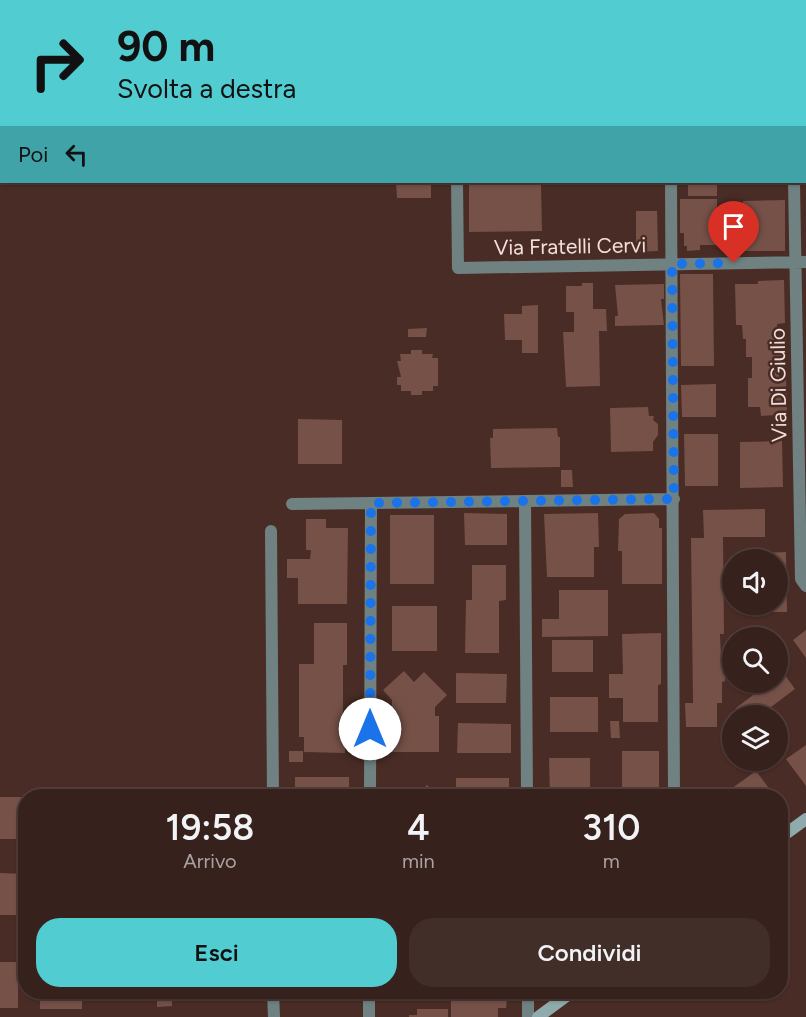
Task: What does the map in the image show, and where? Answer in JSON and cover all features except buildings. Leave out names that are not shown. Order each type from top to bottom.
[{"type":"street","name":"Via Fratelli Cervi","points":[[457,183],[458,268],[801,262]]},
{"type":"street","points":[[671,183],[674,789]]},
{"type":"street","name":"Via Di Giulio","points":[[794,183],[801,262],[801,579],[806,586]]},
{"type":"street","points":[[292,504],[674,499]]},
{"type":"street","points":[[525,501],[527,789]]},
{"type":"street","points":[[370,789],[371,503]]},
{"type":"street","points":[[271,531],[273,789]]},
{"type":"street","points":[[788,832],[806,819]]},
{"type":"street","points":[[273,999],[274,1017]]},
{"type":"street","points":[[369,999],[369,1017]]},
{"type":"street","points":[[528,999],[528,1017]]},
{"type":"street","points":[[538,1017],[562,999]]},
{"type":"route","points":[[370,729],[371,503],[674,499],[672,264],[734,263]]}]
